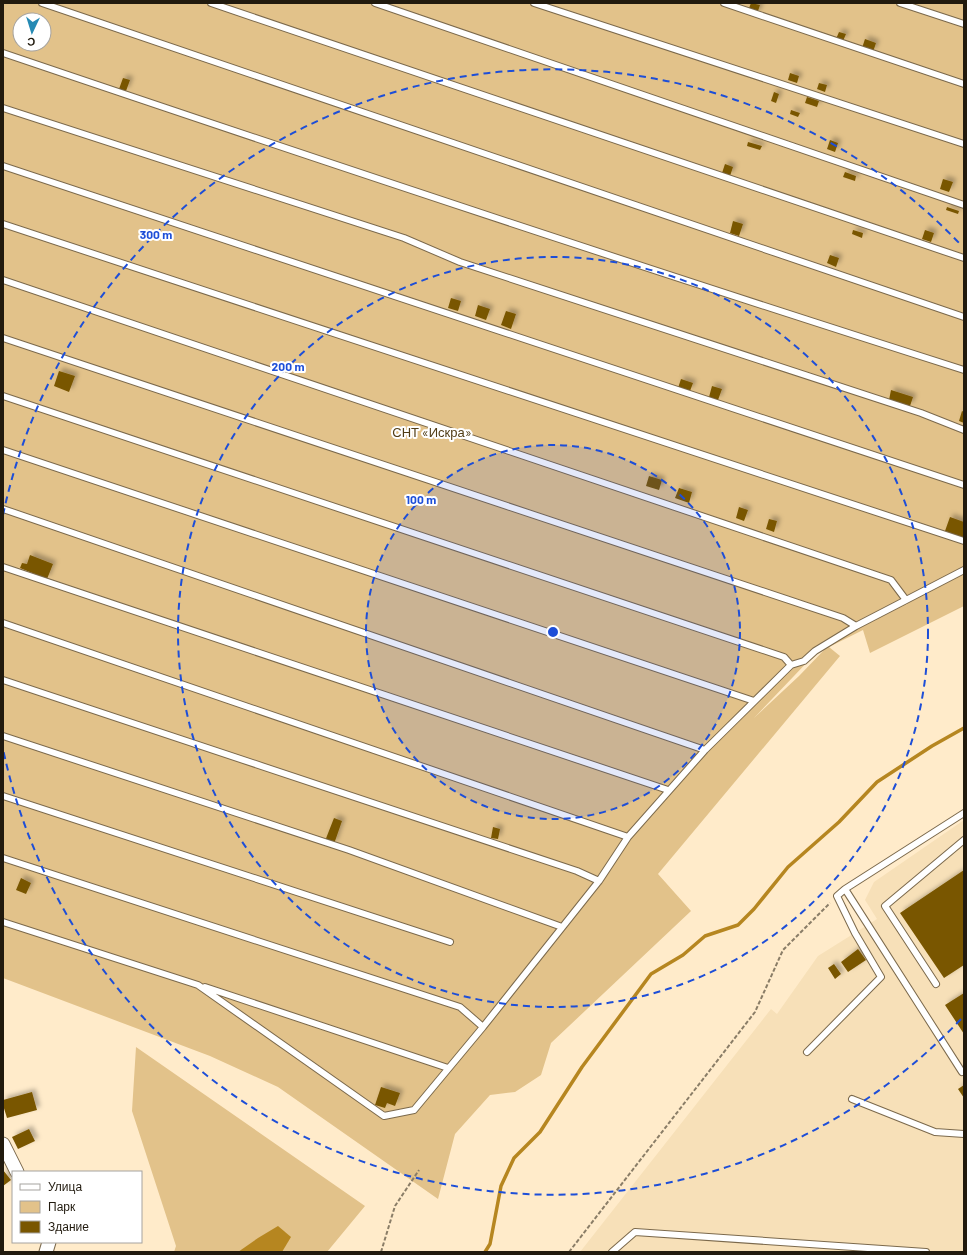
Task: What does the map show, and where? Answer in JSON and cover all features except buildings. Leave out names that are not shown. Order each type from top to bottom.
[{"type":"street","points":[[3,1144],[16,1171]]},
{"type":"lane","points":[[42,3],[964,317]]},
{"type":"lane","points":[[211,3],[964,258]]},
{"type":"lane","points":[[375,3],[964,205]]},
{"type":"lane","points":[[534,3],[964,144]]},
{"type":"lane","points":[[724,3],[964,84]]},
{"type":"lane","points":[[900,3],[964,24]]},
{"type":"lane","points":[[3,53],[258,140],[707,288],[964,370]]},
{"type":"lane","points":[[3,108],[404,238],[460,262],[921,414],[964,430]]},
{"type":"lane","points":[[3,166],[964,485]]},
{"type":"lane","points":[[3,224],[964,541]]},
{"type":"lane","points":[[3,280],[891,580],[906,600]]},
{"type":"lane","points":[[3,338],[843,618],[856,626]]},
{"type":"lane","points":[[3,396],[776,654],[784,657],[791,665]]},
{"type":"lane","points":[[3,450],[754,701]]},
{"type":"lane","points":[[3,509],[705,750]]},
{"type":"lane","points":[[3,567],[668,790]]},
{"type":"lane","points":[[198,985],[384,1116],[414,1110],[483,1027],[599,881],[628,837],[705,750],[754,701],[791,665],[804,661],[815,651],[856,626],[964,570]]},
{"type":"lane","points":[[3,623],[628,837]]},
{"type":"lane","points":[[3,680],[577,870],[599,881]]},
{"type":"lane","points":[[3,736],[349,850],[562,927]]},
{"type":"lane","points":[[3,796],[450,942]]},
{"type":"lane","points":[[807,1052],[881,977],[855,933],[837,896],[845,889],[964,813]]},
{"type":"lane","points":[[936,984],[885,906],[964,840]]},
{"type":"lane","points":[[3,858],[460,1007],[483,1027]]},
{"type":"lane","points":[[845,889],[962,1072]]},
{"type":"lane","points":[[3,922],[448,1068]]},
{"type":"lane","points":[[852,1099],[936,1132],[964,1134]]},
{"type":"lane","points":[[612,1252],[635,1232],[926,1252]]},
{"type":"path","points":[[569,1252],[755,1012],[783,950],[837,896]]},
{"type":"path","points":[[381,1252],[395,1206],[419,1170]]},
{"type":"shaded area","points":[[964,820],[964,1252],[580,1252],[771,1009],[777,1014],[818,956],[877,919],[865,900],[874,882]]},
{"type":"shaded area","points":[[278,1226],[291,1237],[282,1252],[238,1252],[258,1238]]},
{"type":"green space","name":"СНТ «Искра»","points":[[3,3],[964,3],[964,606],[870,653],[863,630],[829,647],[840,656],[658,874],[691,911],[551,1043],[541,1075],[515,1092],[490,1095],[455,1134],[438,1199],[278,1087],[210,1056],[3,978]],"holes":[[[824,650],[799,676],[754,718],[814,655]]]},
{"type":"green space","points":[[136,1047],[365,1206],[327,1252],[174,1252],[176,1246],[132,1111]]},
{"type":"waterway","points":[[485,1252],[490,1244],[501,1186],[514,1158],[540,1132],[582,1067],[651,974],[683,955],[705,936],[738,925],[754,909],[788,867],[839,822],[877,782],[932,746],[964,728]]}]
